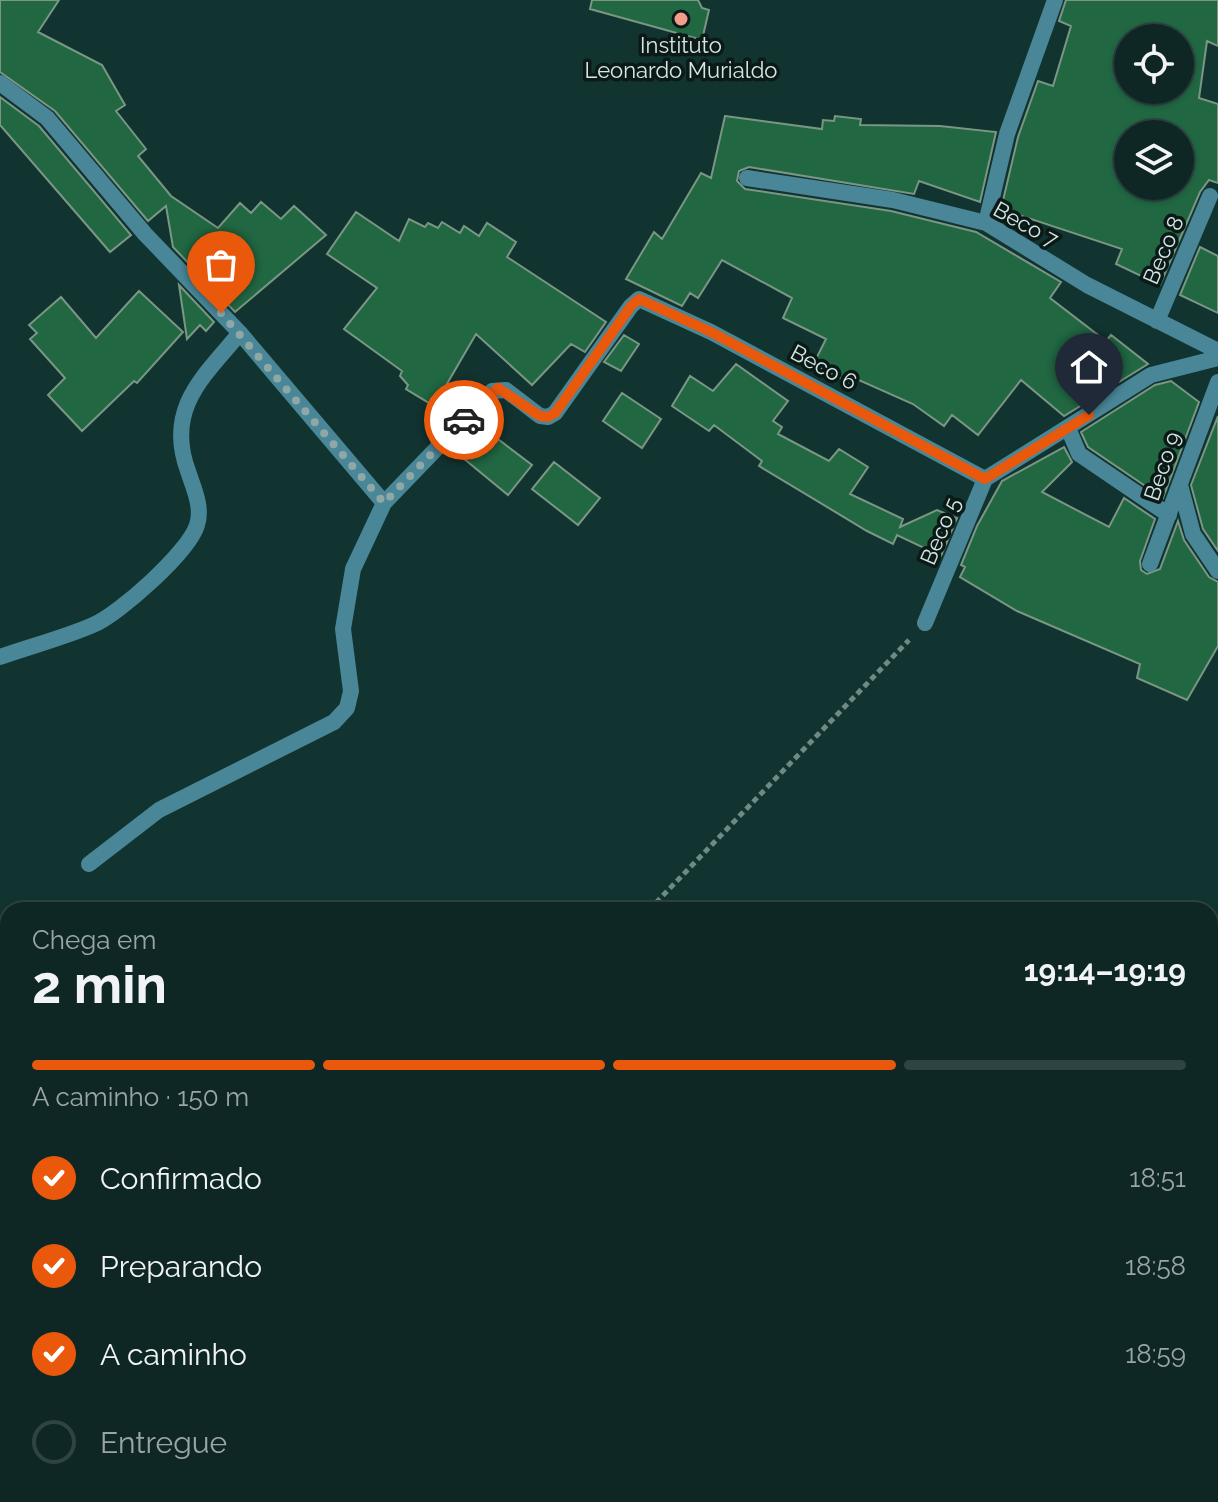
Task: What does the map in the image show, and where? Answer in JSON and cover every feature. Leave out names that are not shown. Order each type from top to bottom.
[{"type":"lane","points":[[986,223],[1007,134],[1055,0]]},
{"type":"lane","points":[[0,83],[47,118],[145,234],[240,333],[384,503],[353,569],[343,629],[351,691],[347,708],[334,722],[159,810],[89,864]]},
{"type":"lane","name":"Beco 7","points":[[747,178],[893,200],[986,223],[1087,285],[1218,351]]},
{"type":"lane","name":"Beco 8","points":[[1157,321],[1210,196]]},
{"type":"lane","name":"Beco 6","points":[[384,503],[492,391],[506,390],[540,416],[548,417],[555,413],[639,299],[711,332],[985,479]]},
{"type":"lane","points":[[0,657],[96,624],[172,564],[198,525],[198,499],[184,462],[180,417],[192,391],[240,333]]},
{"type":"lane","name":"Beco 5","points":[[925,623],[985,479],[1151,375],[1218,358]]},
{"type":"lane","name":"Beco 9","points":[[1150,564],[1196,434],[1218,382]]},
{"type":"lane","points":[[1068,428],[1079,454],[1169,515]]},
{"type":"lane","points":[[1180,485],[1193,534],[1218,571]]},
{"type":"path","points":[[657,902],[925,623]]},
{"type":"building","points":[[0,0],[59,0],[38,32],[102,65],[125,105],[116,111],[146,149],[138,156],[171,196],[218,228],[240,203],[251,213],[261,202],[281,219],[294,206],[326,235],[235,312],[173,247],[166,206],[148,221],[55,111],[0,72]]},
{"type":"building","name":"Instituto Leonardo Murialdo","points":[[592,0],[698,0],[702,8],[709,10],[702,40],[590,9]]},
{"type":"building","points":[[1066,0],[1218,0],[1218,46],[1207,41],[1199,98],[1218,104],[1218,183],[1209,180],[1200,192],[1160,285],[1116,264],[1122,249],[1001,209],[1018,137],[1038,81],[1053,86],[1071,26],[1059,21]]},
{"type":"building","points":[[0,97],[39,126],[131,235],[110,252],[0,125]]},
{"type":"building","points":[[725,116],[822,129],[823,120],[834,121],[835,116],[861,119],[860,125],[940,126],[996,132],[980,202],[919,181],[914,194],[749,167],[739,171],[737,181],[745,189],[891,211],[976,232],[1061,282],[1050,298],[1106,341],[1111,335],[1148,364],[1064,416],[1021,380],[978,435],[952,415],[944,426],[913,404],[850,376],[848,382],[813,365],[826,339],[783,318],[792,298],[722,260],[698,298],[690,293],[682,306],[626,279],[654,232],[662,239],[701,173],[711,178]]},
{"type":"building","points":[[356,212],[399,241],[409,219],[425,227],[428,223],[438,228],[442,222],[460,233],[464,226],[479,236],[487,223],[516,242],[507,257],[606,322],[585,352],[571,344],[532,385],[476,334],[434,406],[406,389],[408,385],[400,376],[402,371],[344,329],[377,288],[327,254]]},
{"type":"building","points":[[1200,247],[1218,256],[1218,313],[1180,295]]},
{"type":"building","points":[[179,285],[214,322],[206,331],[200,325],[187,339]]},
{"type":"building","points":[[139,291],[183,332],[137,383],[134,381],[82,431],[48,395],[65,378],[30,339],[37,333],[29,325],[61,297],[96,338]]},
{"type":"building","points":[[624,335],[639,344],[621,371],[604,362]]},
{"type":"building","points":[[736,364],[788,401],[773,421],[782,427],[778,434],[829,461],[839,449],[868,467],[850,494],[903,519],[900,527],[937,510],[957,518],[941,556],[897,535],[893,544],[867,531],[759,466],[762,461],[714,425],[709,431],[672,406],[690,376],[713,391]]},
{"type":"building","points":[[1171,381],[1199,402],[1163,498],[1088,447],[1081,432],[1155,385]]},
{"type":"building","points":[[622,393],[661,419],[642,448],[603,421]]},
{"type":"building","points":[[1218,416],[1218,551],[1203,529],[1191,485]]},
{"type":"building","points":[[477,423],[532,465],[508,495],[452,449]]},
{"type":"building","points":[[1064,447],[1072,462],[1042,492],[1109,527],[1124,498],[1155,519],[1140,561],[1141,570],[1147,574],[1160,569],[1178,521],[1184,540],[1209,577],[1218,582],[1218,646],[1187,700],[1137,678],[1140,664],[1017,611],[960,577],[965,567],[961,565],[977,526],[1002,481]]},
{"type":"building","points":[[554,462],[600,498],[578,525],[532,489]]},
{"type":"way so far","points":[[221,313],[384,503],[464,420]]},
{"type":"place","name":"Instituto Leonardo Murialdo","points":[[681,19]]},
{"type":"route","points":[[464,420],[498,388],[506,390],[540,416],[548,417],[555,413],[639,299],[711,332],[985,479],[1089,415]]}]
